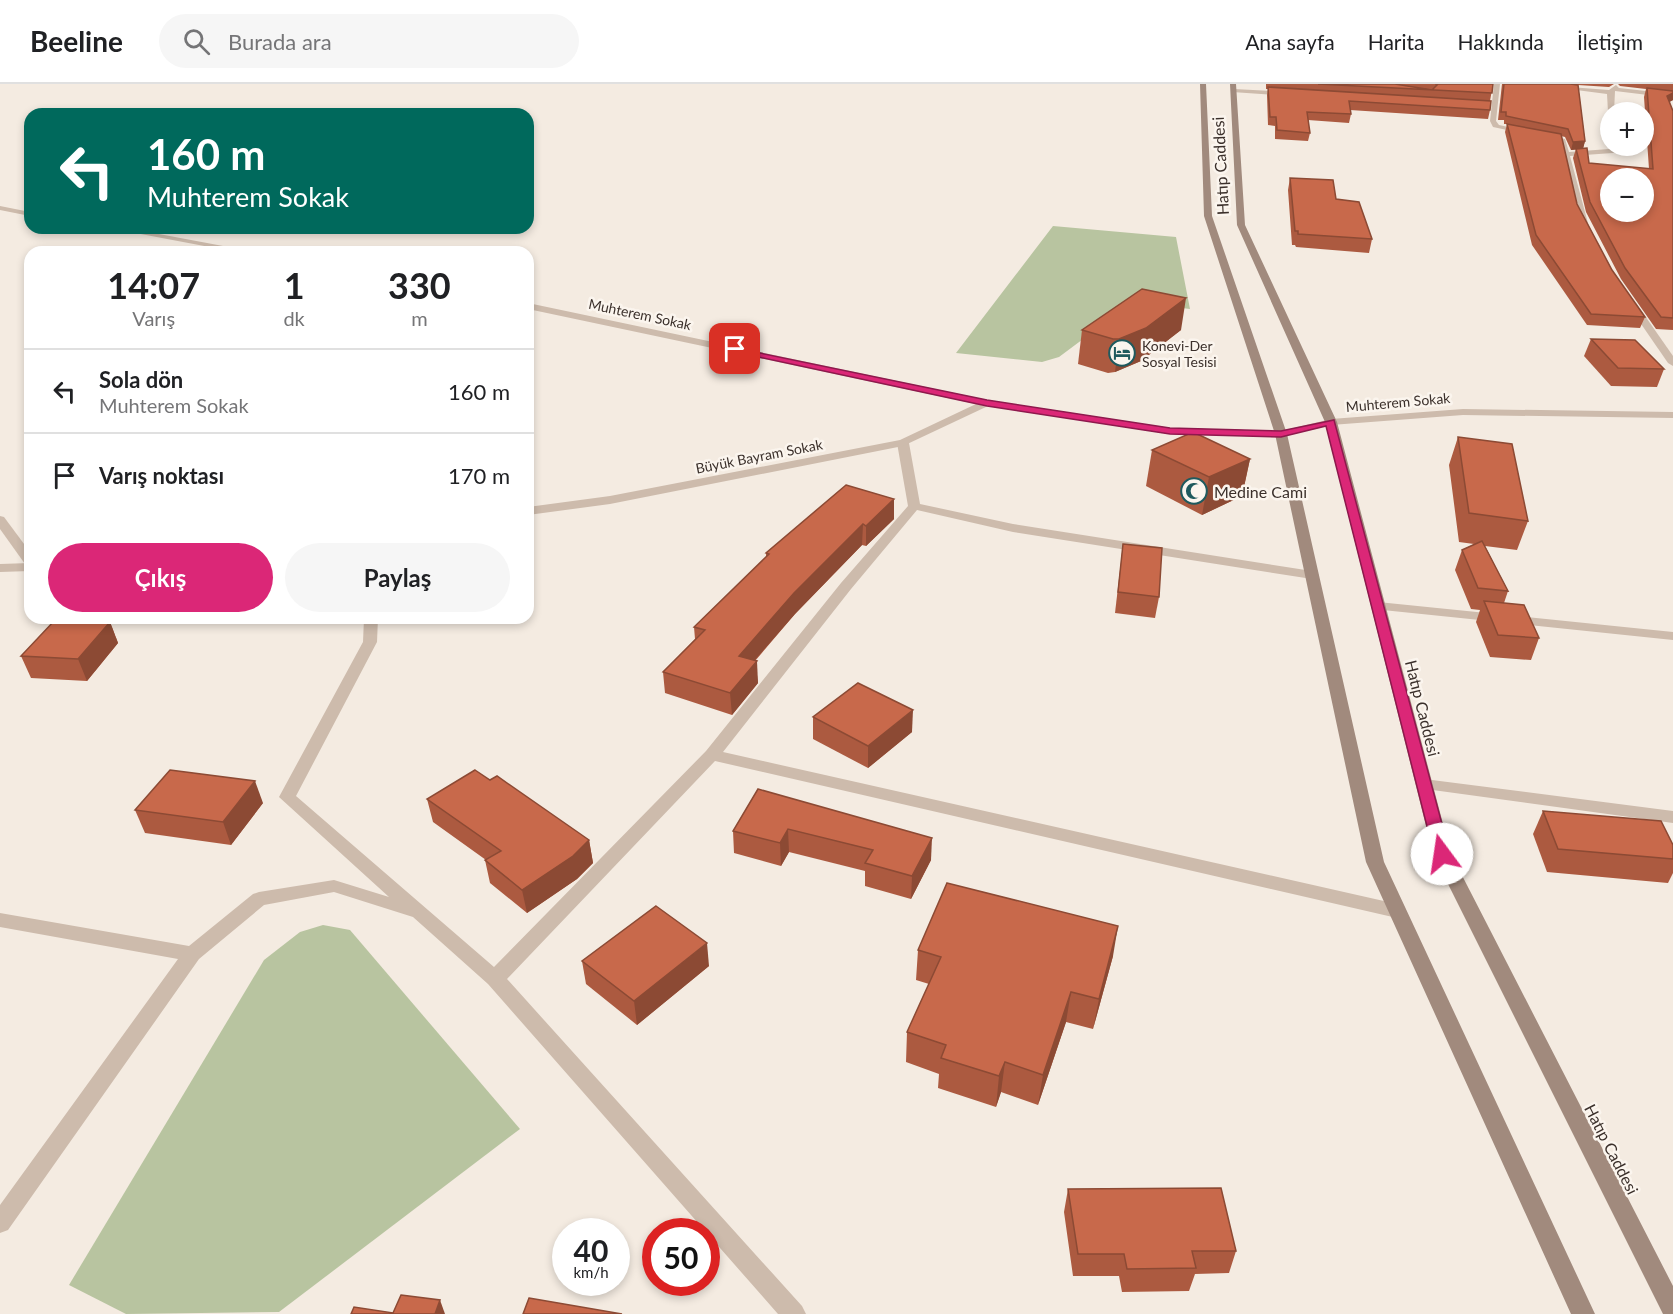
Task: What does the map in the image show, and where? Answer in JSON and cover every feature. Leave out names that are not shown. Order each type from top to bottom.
[{"type":"main road","name":"Hatıp Caddesi","points":[[1203,84],[1208,216],[1281,434],[1374,862],[1583,1314]]},
{"type":"main road","name":"Hatıp Caddesi","points":[[1234,87],[1241,225],[1330,422],[1442,854],[1673,1310]]},
{"type":"street","points":[[1497,84],[1493,121],[1496,127],[1563,140],[1580,213],[1590,232]]},
{"type":"street","points":[[1533,84],[1614,88],[1673,96]]},
{"type":"street","points":[[1234,87],[1301,94]]},
{"type":"street","points":[[1483,102],[1495,103]]},
{"type":"street","points":[[1568,154],[1600,152]]},
{"type":"street","points":[[0,208],[24,213]]},
{"type":"street","points":[[148,234],[216,246]]},
{"type":"street","points":[[1628,298],[1673,363]]},
{"type":"street","name":"Muhterem Sokak","points":[[534,307],[987,403],[1170,431],[1281,434],[1330,422],[1463,412],[1673,415]]},
{"type":"street","name":"Büyük Bayram Sokak","points":[[534,510],[610,500],[903,443],[987,403]]},
{"type":"street","points":[[903,443],[914,506]]},
{"type":"street","points":[[914,506],[1013,528],[1312,575]]},
{"type":"street","points":[[495,979],[712,755],[846,586],[914,506]]},
{"type":"street","points":[[0,520],[24,553]]},
{"type":"street","points":[[0,568],[24,567]]},
{"type":"street","points":[[1378,606],[1673,636]]},
{"type":"street","points":[[370,624],[370,642],[287,797],[495,979],[794,1314]]},
{"type":"street","points":[[712,755],[1397,910]]},
{"type":"street","points":[[1424,784],[1673,817]]},
{"type":"street","points":[[0,1223],[192,954],[259,899],[334,886],[420,913]]},
{"type":"street","points":[[0,920],[192,954]]},
{"type":"green space","points":[[1053,226],[1176,237],[1190,309],[1166,306],[1122,310],[1059,357],[1042,362],[956,353]]},
{"type":"green space","points":[[323,925],[350,930],[520,1129],[279,1312],[126,1314],[69,1285],[264,960],[300,932]]},
{"type":"building","points":[[1318,84],[1395,84],[1431,90]]},
{"type":"building","points":[[1438,84],[1493,84],[1492,93],[1432,90]]},
{"type":"building","points":[[1504,84],[1578,85],[1585,141],[1573,142],[1568,129],[1506,116],[1506,112],[1501,112]]},
{"type":"building","points":[[1268,87],[1491,101],[1490,110],[1349,101],[1351,114],[1307,112],[1310,133],[1277,130],[1276,117],[1270,117]]},
{"type":"building","points":[[1647,88],[1673,91],[1667,96],[1673,111],[1673,318],[1661,317],[1625,268],[1601,222],[1654,222],[1652,156],[1654,156],[1654,102],[1648,102]]},
{"type":"building","points":[[1507,124],[1561,134],[1577,204],[1612,270],[1645,317],[1591,314],[1536,235]]},
{"type":"building","points":[[1587,148],[1589,163],[1642,168],[1600,168],[1600,221],[1590,202],[1576,149]]},
{"type":"building","points":[[1290,178],[1333,180],[1336,199],[1359,202],[1372,239],[1298,234],[1298,231],[1295,231]]},
{"type":"building","points":[[1142,289],[1186,298],[1146,328],[1119,339],[1082,330]]},
{"type":"building","points":[[1591,339],[1635,340],[1664,369],[1618,368]]},
{"type":"building","points":[[1193,432],[1250,459],[1209,477],[1152,450]]},
{"type":"building","points":[[1458,437],[1512,444],[1528,521],[1469,513]]},
{"type":"building","points":[[846,485],[894,499],[866,526],[863,524],[794,593],[739,656],[757,661],[730,693],[663,672],[705,630],[694,627],[769,554],[766,553]]},
{"type":"building","points":[[1482,541],[1508,591],[1478,588],[1462,550]]},
{"type":"building","points":[[1123,544],[1162,548],[1159,597],[1118,592]]},
{"type":"building","points":[[1484,601],[1524,605],[1539,638],[1498,635]]},
{"type":"building","points":[[51,624],[108,624],[78,659],[21,656]]},
{"type":"building","points":[[858,683],[913,710],[868,746],[813,717]]},
{"type":"building","points":[[170,770],[255,781],[223,822],[135,810]]},
{"type":"building","points":[[475,770],[490,780],[497,776],[589,840],[573,856],[522,890],[485,860],[501,851],[427,799]]},
{"type":"building","points":[[758,789],[932,838],[912,876],[865,863],[873,850],[788,829],[780,843],[733,831]]},
{"type":"building","points":[[1543,811],[1661,821],[1673,845],[1673,859],[1558,849]]},
{"type":"building","points":[[947,883],[1118,926],[1099,999],[1071,992],[1043,1075],[1005,1062],[999,1076],[941,1058],[946,1045],[907,1032],[941,957],[918,950]]},
{"type":"building","points":[[656,906],[707,943],[634,1001],[582,961]]},
{"type":"building","points":[[1221,1188],[1236,1251],[1192,1251],[1196,1268],[1127,1269],[1124,1254],[1078,1254],[1068,1189]]},
{"type":"building","points":[[401,1295],[440,1300],[435,1314],[351,1314],[354,1307],[393,1313]]},
{"type":"building","points":[[529,1298],[622,1314],[523,1314]]},
{"type":"place","name":"Konevi-Der Sosyal Tesisi","points":[[1122,353]]},
{"type":"place","name":"Medine Cami","points":[[1194,491]]},
{"type":"route","points":[[735,349],[987,403],[1170,431],[1281,434],[1330,422],[1442,854]]}]
